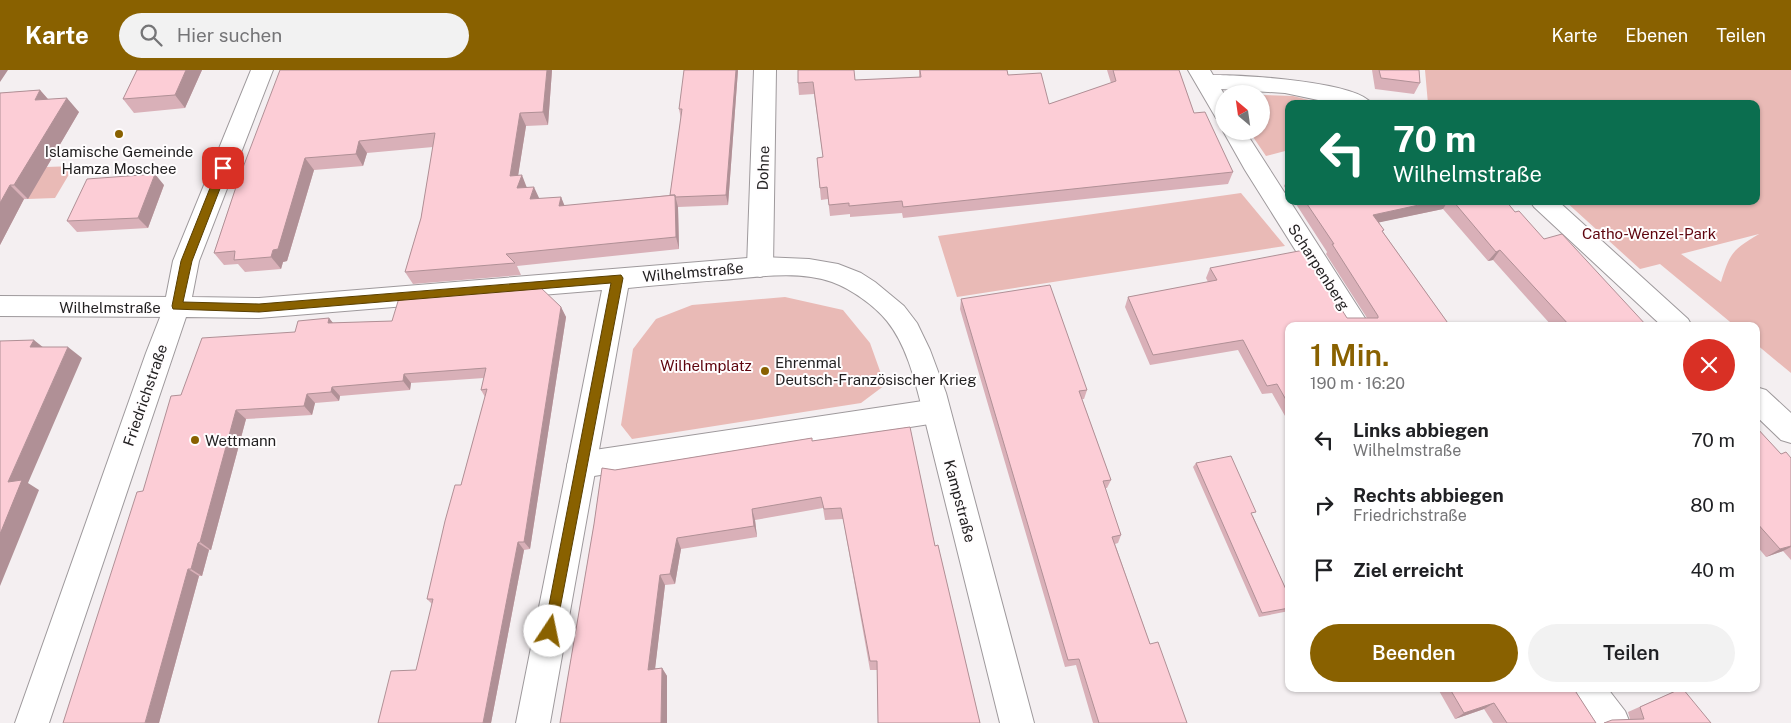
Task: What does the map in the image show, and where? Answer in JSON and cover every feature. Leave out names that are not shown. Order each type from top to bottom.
[{"type":"street","name":"Friedrichstraße","points":[[32,723],[177,306],[186,261],[262,70]]},
{"type":"street","name":"Dohne","points":[[760,267],[766,70]]},
{"type":"street","points":[[1203,76],[1297,86],[1347,100]]},
{"type":"street","points":[[1203,76],[1215,97]]},
{"type":"street","name":"Scharpenberg","points":[[1239,140],[1354,322]]},
{"type":"street","points":[[1547,205],[1675,322]]},
{"type":"street","name":"Wilhelmstraße","points":[[0,306],[259,308],[760,267],[799,267],[829,270],[853,280],[872,293]]},
{"type":"street","points":[[534,723],[617,278]]},
{"type":"street","name":"Kampstraße","points":[[872,293],[896,315],[916,349],[936,411],[1018,723]]},
{"type":"street","points":[[1760,402],[1791,431]]},
{"type":"street","points":[[581,465],[936,411]]},
{"type":"street","points":[[1590,692],[1613,723]]},
{"type":"green space","name":"Catho-Wenzel-Park","points":[[1425,70],[1791,70],[1791,373],[1760,347],[1760,322],[1730,322],[1660,264],[1640,269],[1569,205],[1760,205],[1760,100],[1428,100]],"holes":[[[1759,234],[1737,249],[1730,258],[1721,282],[1681,254]]]},
{"type":"green space","points":[[1270,95],[1293,96],[1309,100],[1285,100],[1285,151],[1266,156],[1255,140],[1270,140]]},
{"type":"green space","points":[[74,166],[55,198],[0,200],[18,168]]},
{"type":"green space","points":[[1241,193],[1285,246],[957,297],[938,236]]},
{"type":"green space","name":"Wilhelmplatz","points":[[785,297],[843,310],[870,343],[885,385],[861,403],[632,439],[621,425],[633,349],[656,319],[692,305]]},
{"type":"building","points":[[137,70],[186,70],[175,95],[123,99]]},
{"type":"building","points":[[280,70],[547,70],[543,112],[520,113],[510,176],[522,175],[517,188],[534,187],[530,199],[561,197],[559,206],[675,195],[676,237],[506,254],[515,263],[405,272],[421,218],[435,133],[359,141],[356,154],[305,158],[278,249],[273,250],[271,257],[234,260],[235,251],[214,253],[239,178]]},
{"type":"building","points":[[684,70],[736,70],[726,195],[675,197],[675,195],[670,195],[682,109],[679,109]]},
{"type":"building","points":[[798,70],[854,70],[855,80],[921,77],[920,70],[1007,70],[1008,75],[1041,73],[1049,104],[1116,81],[1113,70],[1179,70],[1194,113],[1205,112],[1215,133],[1215,140],[1218,140],[1233,172],[903,207],[902,201],[849,206],[849,203],[829,205],[827,187],[820,188],[817,158],[823,157],[813,82],[798,83]]},
{"type":"building","points":[[1379,70],[1419,70],[1420,83],[1381,78]]},
{"type":"building","points":[[40,90],[35,100],[67,98],[14,185],[10,185],[0,203],[0,93]]},
{"type":"building","points":[[155,174],[138,218],[67,221],[87,179]]},
{"type":"building","points":[[1308,205],[1419,205],[1373,215],[1384,230],[1382,231],[1447,322],[1285,322],[1285,398],[1277,384],[1267,386],[1243,340],[1153,355],[1128,297],[1217,280],[1210,268],[1304,250],[1347,318],[1378,318],[1332,244],[1334,244]]},
{"type":"building","points":[[1456,205],[1509,205],[1515,212],[1519,211],[1544,239],[1562,234],[1643,322],[1566,322],[1500,250],[1496,252]]},
{"type":"building","points":[[1050,285],[1087,390],[1079,391],[1111,480],[1103,481],[1121,535],[1112,537],[1150,644],[1158,642],[1187,723],[1099,723],[1079,659],[1068,660],[961,299]]},
{"type":"building","points":[[540,287],[561,307],[524,542],[518,542],[483,723],[378,723],[391,671],[416,670],[433,599],[427,599],[445,521],[455,485],[461,485],[487,389],[481,390],[486,368],[404,374],[403,381],[332,387],[331,392],[307,394],[304,406],[236,410],[200,542],[198,543],[191,569],[188,569],[145,723],[63,723],[137,492],[143,491],[171,396],[181,395],[202,338],[295,332],[298,321],[329,318],[328,323],[392,321],[399,298]]},
{"type":"building","points":[[34,340],[30,347],[68,347],[8,482],[22,480],[0,534],[0,341]]},
{"type":"building","points":[[910,427],[935,546],[938,545],[980,723],[878,723],[877,661],[870,661],[841,508],[824,509],[821,497],[752,509],[754,526],[677,538],[670,574],[660,575],[648,670],[662,668],[661,723],[560,723],[602,468],[615,470],[812,438],[812,441]]},
{"type":"building","points":[[1760,431],[1781,454],[1786,452],[1791,458],[1791,546],[1780,549],[1760,526]]},
{"type":"building","points":[[1231,456],[1256,512],[1251,513],[1285,587],[1285,609],[1262,613],[1196,463]]},
{"type":"building","points":[[1452,692],[1576,692],[1596,723],[1507,723],[1494,703],[1464,713]]},
{"type":"building","points":[[1673,692],[1685,692],[1711,723],[1604,723],[1612,720],[1644,719],[1640,707]]},
{"type":"place","name":"Islamische Gemeinde Hamza Moschee","points":[[119,134]]},
{"type":"place","name":"Ehrenmal Deutsch-Französischer Krieg","points":[[765,371]]},
{"type":"place","name":"Wettmann","points":[[195,440]]},
{"type":"route","points":[[223,168],[186,261],[177,306],[259,308],[617,278],[550,631]]}]
